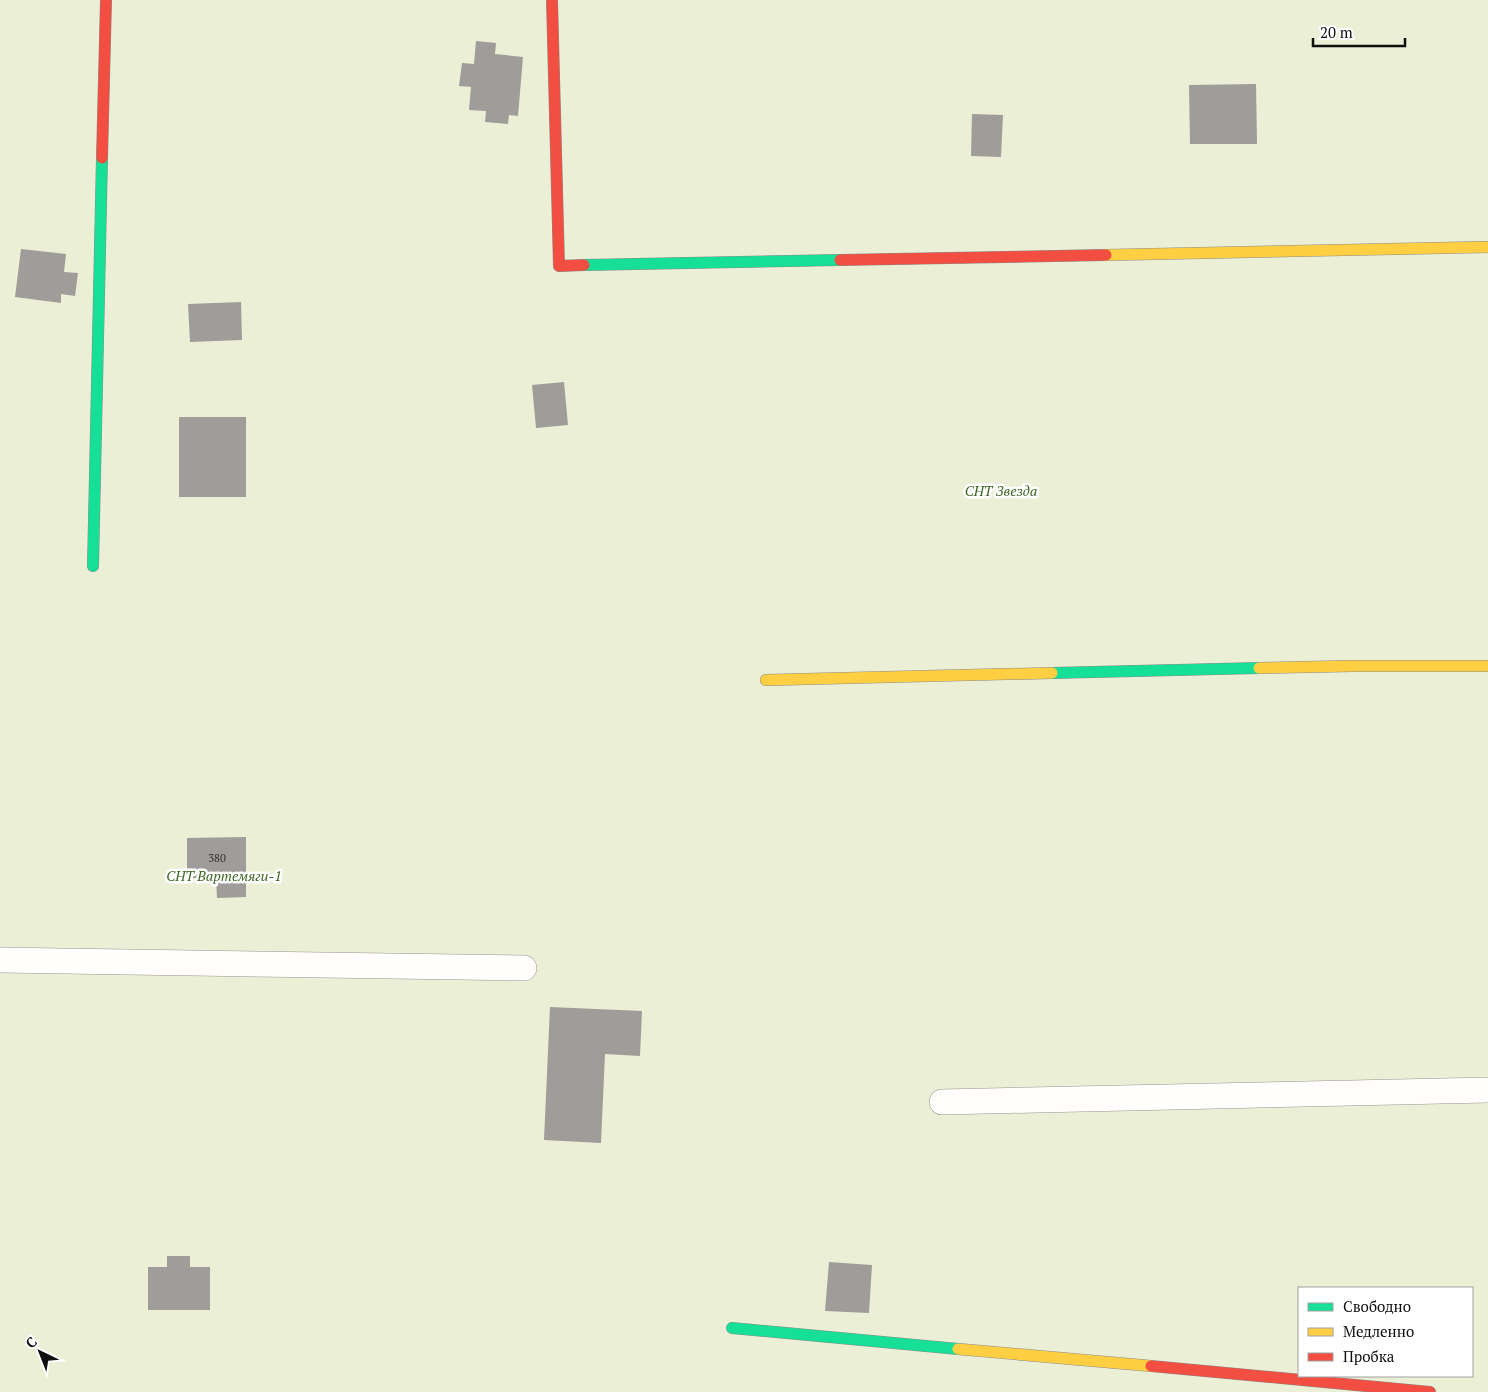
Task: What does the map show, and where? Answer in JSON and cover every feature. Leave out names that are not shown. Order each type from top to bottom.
[{"type":"street","points":[[92,566],[106,0]]},
{"type":"street","points":[[552,0],[559,266],[1488,247]]},
{"type":"street","points":[[766,680],[1353,666],[1488,666]]},
{"type":"street","points":[[0,960],[524,968]]},
{"type":"street","points":[[942,1102],[1488,1090]]},
{"type":"street","points":[[732,1328],[1430,1392]]},
{"type":"green space","name":"СНТ Звезда","points":[[0,0],[1488,0],[1488,1392],[0,1392]]},
{"type":"building","points":[[476,41],[496,43],[495,54],[523,57],[518,116],[509,115],[508,124],[485,122],[486,111],[469,110],[471,87],[459,86],[462,63],[474,64]]},
{"type":"building","points":[[1256,84],[1257,144],[1190,144],[1189,85]]},
{"type":"building","points":[[972,114],[1003,115],[1001,157],[971,156]]},
{"type":"building","points":[[21,249],[66,254],[64,272],[78,273],[75,296],[61,294],[61,303],[15,297]]},
{"type":"building","points":[[241,302],[242,340],[190,342],[188,304]]},
{"type":"building","points":[[564,382],[568,425],[536,428],[532,385]]},
{"type":"building","points":[[179,417],[246,417],[246,497],[179,497]]},
{"type":"building","points":[[246,837],[246,897],[217,898],[216,878],[187,878],[187,838]]},
{"type":"building","points":[[550,1007],[642,1011],[640,1056],[605,1054],[601,1143],[544,1140]]},
{"type":"building","points":[[167,1256],[190,1256],[190,1267],[210,1267],[210,1310],[148,1310],[148,1267],[167,1267]]},
{"type":"building","points":[[829,1262],[872,1265],[869,1313],[825,1311]]},
{"type":"traffic: fast","points":[[93,566],[102,158]]},
{"type":"traffic: fast","points":[[584,265],[840,260]]},
{"type":"traffic: fast","points":[[1052,673],[1259,668]]},
{"type":"traffic: fast","points":[[732,1328],[958,1349]]},
{"type":"traffic: slow","points":[[1106,255],[1488,247]]},
{"type":"traffic: slow","points":[[1259,668],[1488,666]]},
{"type":"traffic: slow","points":[[766,680],[1052,673]]},
{"type":"traffic: slow","points":[[958,1349],[1151,1366]]},
{"type":"traffic: jam","points":[[102,158],[106,0]]},
{"type":"traffic: jam","points":[[552,0],[559,266],[584,265]]},
{"type":"traffic: jam","points":[[840,260],[1106,255]]},
{"type":"traffic: jam","points":[[1151,1366],[1430,1392]]},
{"type":"park label","name":"СНТ Вартемяги-1","points":[[224,875]]}]
